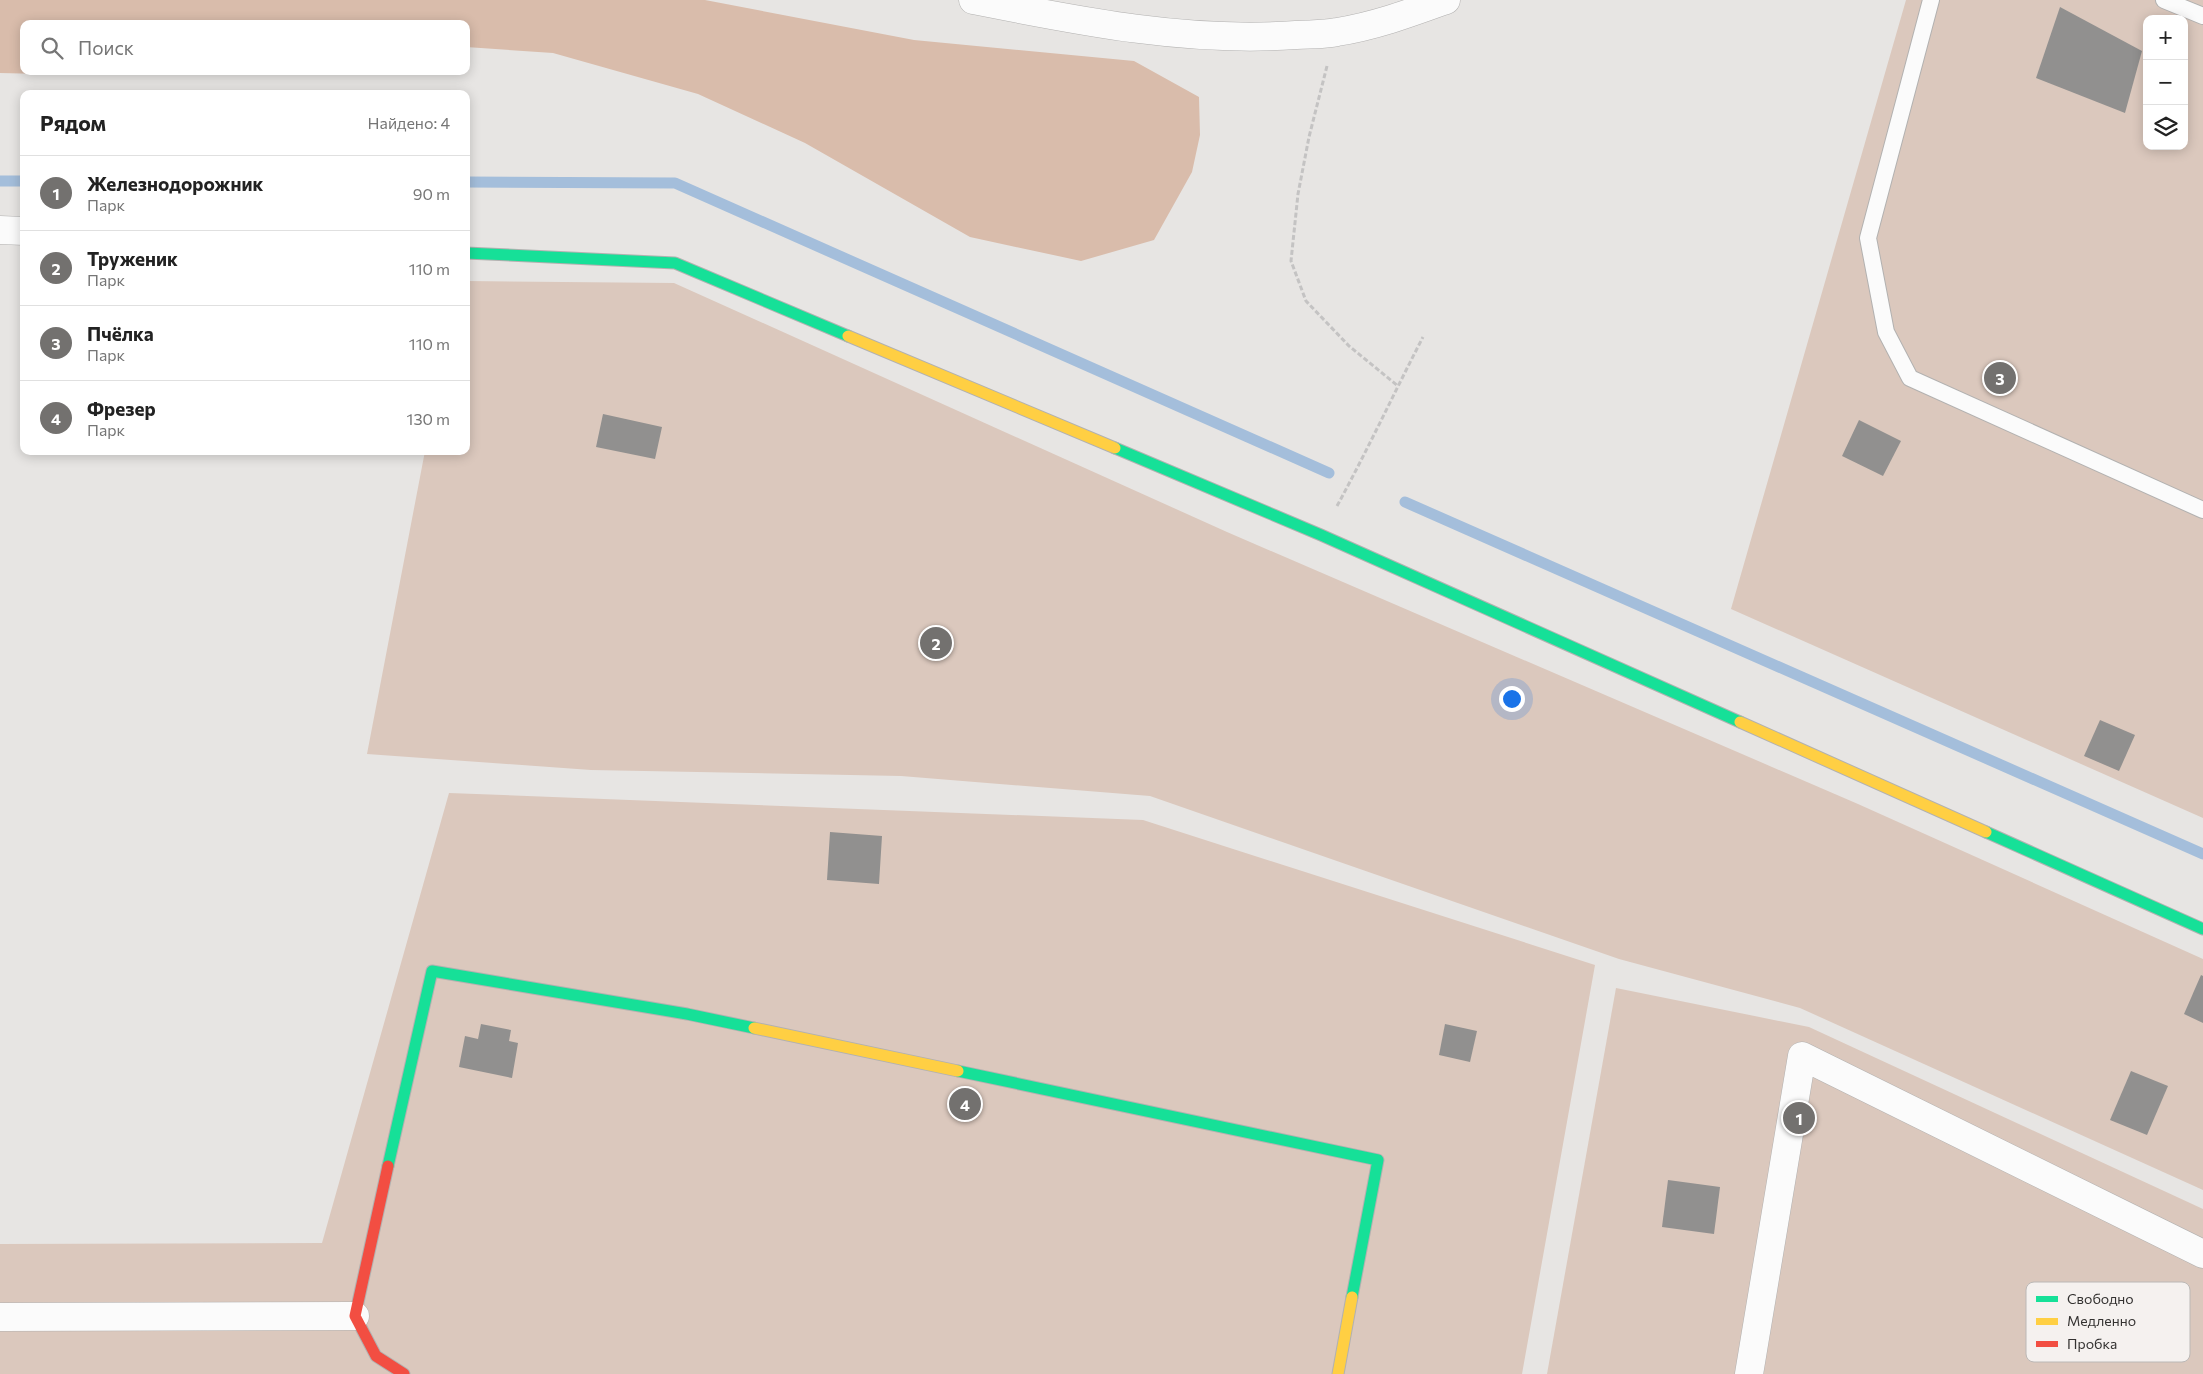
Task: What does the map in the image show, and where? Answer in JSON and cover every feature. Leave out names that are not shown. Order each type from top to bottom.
[{"type":"street","points":[[973,0],[1111,25],[1195,35],[1266,37],[1337,32],[1395,19],[1446,0]]},
{"type":"street","points":[[0,230],[20,231]]},
{"type":"street","points":[[470,253],[675,263],[1321,536],[2203,929]]},
{"type":"street","points":[[404,1374],[376,1356],[355,1316],[432,971],[687,1014],[1378,1160],[1338,1374]]},
{"type":"street","points":[[1749,1374],[1802,1056],[2203,1254]]},
{"type":"street","points":[[0,1317],[355,1316]]},
{"type":"lane","points":[[1932,0],[1868,238],[1886,332],[1910,378],[2203,510]]},
{"type":"lane","points":[[2164,0],[2203,16]]},
{"type":"path","points":[[1337,32],[1322,82],[1309,137],[1298,194],[1291,261],[1306,301],[1349,346],[1398,386]]},
{"type":"path","points":[[1321,536],[1371,444],[1398,386],[1424,337]]},
{"type":"shaded area","points":[[0,0],[705,0],[914,40],[1134,61],[1199,97],[1200,135],[1192,172],[1154,240],[1081,261],[970,237],[805,143],[698,94],[553,53],[470,47],[470,20],[20,20],[20,73],[0,73]]},
{"type":"shaded area","points":[[1906,0],[2203,0],[2203,818],[1731,609]]},
{"type":"shaded area","points":[[470,281],[674,283],[1227,532],[1858,804],[2203,959],[2203,1190],[1800,1008],[1619,959],[1150,796],[901,776],[591,770],[367,754],[424,455],[470,455]]},
{"type":"shaded area","points":[[449,793],[1143,820],[1595,965],[1522,1374],[0,1374],[0,1244],[322,1243]]},
{"type":"shaded area","points":[[1616,988],[1809,1027],[2203,1209],[2203,1374],[1547,1374]]},
{"type":"building","points":[[2060,7],[2142,51],[2125,113],[2036,78]]},
{"type":"building","points":[[603,414],[662,427],[655,459],[596,447]]},
{"type":"building","points":[[1859,420],[1901,441],[1883,476],[1842,456]]},
{"type":"building","points":[[2100,720],[2135,735],[2119,771],[2084,756]]},
{"type":"building","points":[[830,832],[882,836],[879,884],[827,880]]},
{"type":"building","points":[[2201,975],[2203,976],[2203,1023],[2184,1014]]},
{"type":"building","points":[[481,1024],[511,1030],[509,1041],[518,1043],[512,1078],[459,1067],[465,1036],[478,1039]]},
{"type":"building","points":[[1445,1024],[1477,1031],[1470,1062],[1439,1055]]},
{"type":"building","points":[[2131,1071],[2168,1086],[2147,1135],[2110,1120]]},
{"type":"building","points":[[1668,1180],[1720,1187],[1714,1234],[1662,1227]]},
{"type":"waterway","points":[[0,181],[20,181]]},
{"type":"waterway","points":[[470,182],[675,183],[1329,473]]},
{"type":"waterway","points":[[1405,502],[2203,854]]},
{"type":"traffic: fast","points":[[470,253],[675,263],[848,336]]},
{"type":"traffic: fast","points":[[1115,448],[1321,535],[1740,722]]},
{"type":"traffic: fast","points":[[1986,832],[2203,929]]},
{"type":"traffic: fast","points":[[388,1166],[432,971],[687,1014],[754,1028]]},
{"type":"traffic: fast","points":[[958,1071],[1378,1160],[1352,1297]]},
{"type":"traffic: slow","points":[[848,336],[1115,448]]},
{"type":"traffic: slow","points":[[1740,722],[1986,832]]},
{"type":"traffic: slow","points":[[754,1028],[958,1071]]},
{"type":"traffic: slow","points":[[1338,1374],[1352,1297]]},
{"type":"traffic: jam","points":[[388,1166],[355,1316],[376,1356],[404,1374]]},
{"type":"place","name":"Пчёлка","points":[[2000,378]]},
{"type":"place","name":"Труженик","points":[[936,643]]},
{"type":"place","name":"Фрезер","points":[[965,1104]]},
{"type":"place","name":"Железнодорожник","points":[[1799,1118]]}]
